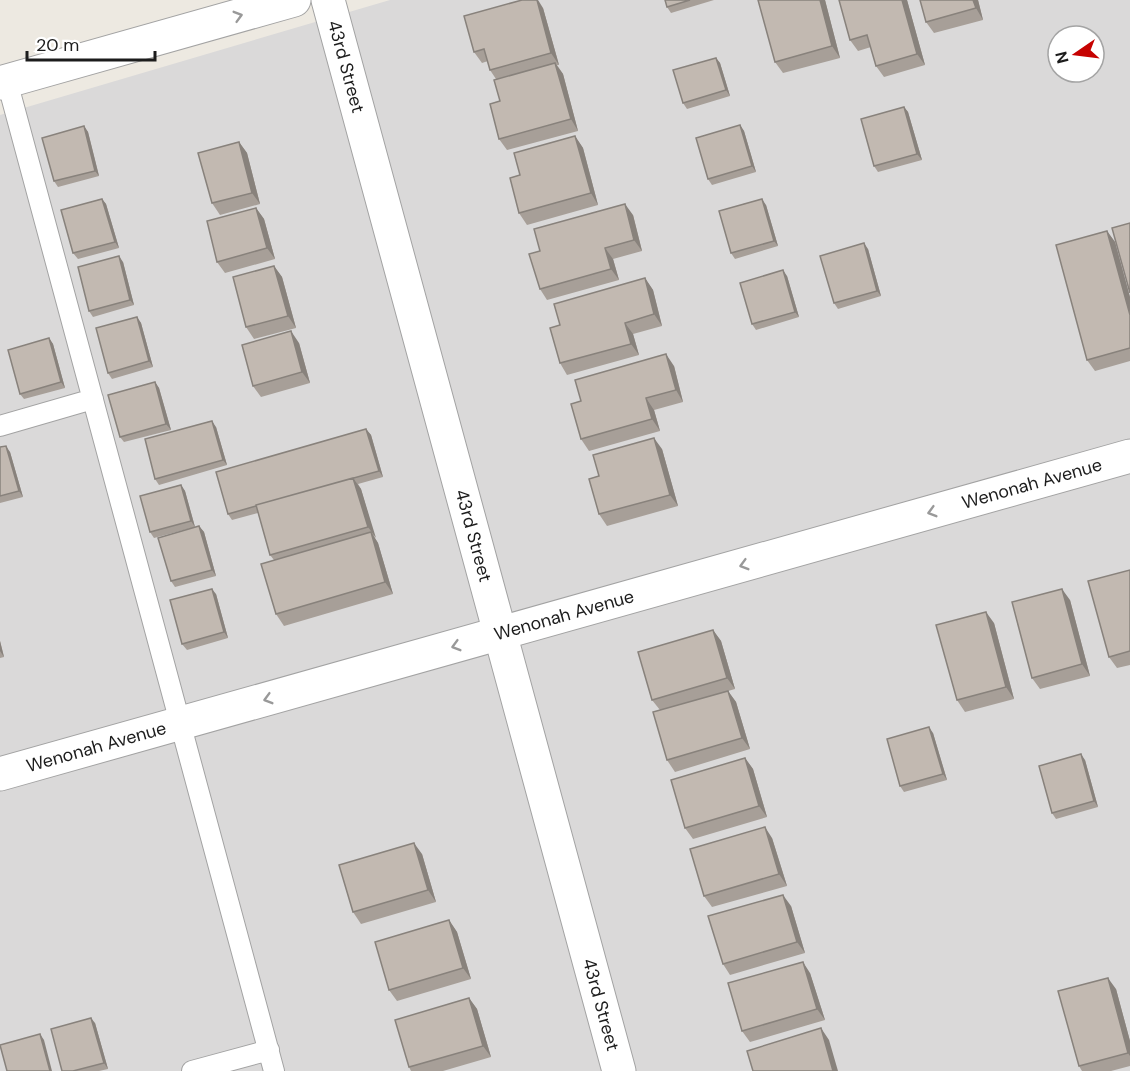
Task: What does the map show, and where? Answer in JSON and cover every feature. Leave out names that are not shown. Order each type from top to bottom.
[{"type":"street","points":[[4,82],[294,0]]},
{"type":"street","name":"43rd Street","points":[[328,0],[619,1071]]},
{"type":"street","name":"Wenonah Avenue","points":[[0,774],[1130,456]]},
{"type":"lane","points":[[4,82],[93,399],[274,1071]]},
{"type":"lane","points":[[0,426],[93,399]]},
{"type":"lane","points":[[192,1071],[269,1050]]},
{"type":"shaded area","points":[[390,0],[1130,0],[1130,1071],[0,1071],[0,115]]},
{"type":"building","points":[[522,0],[537,0],[551,53],[490,70],[484,49],[474,52],[464,16]]},
{"type":"building","points":[[665,0],[690,0],[667,7]]},
{"type":"building","points":[[758,0],[820,0],[832,46],[775,62]]},
{"type":"building","points":[[839,0],[902,0],[917,54],[876,66],[867,35],[850,40]]},
{"type":"building","points":[[920,0],[973,0],[976,8],[926,22]]},
{"type":"building","points":[[716,58],[726,90],[683,103],[673,70]]},
{"type":"building","points":[[555,63],[571,119],[499,139],[490,104],[500,101],[494,80]]},
{"type":"building","points":[[904,107],[917,154],[874,166],[861,119]]},
{"type":"building","points":[[740,125],[752,166],[708,179],[696,138]]},
{"type":"building","points":[[84,126],[95,171],[54,181],[42,138]]},
{"type":"building","points":[[575,136],[591,193],[519,213],[510,178],[520,175],[514,153]]},
{"type":"building","points":[[239,142],[252,193],[212,203],[198,153]]},
{"type":"building","points":[[102,199],[115,242],[73,253],[61,210]]},
{"type":"building","points":[[762,199],[774,241],[731,253],[719,211]]},
{"type":"building","points":[[625,204],[634,240],[605,248],[611,269],[540,289],[529,254],[540,251],[534,229]]},
{"type":"building","points":[[256,208],[267,248],[217,262],[207,221]]},
{"type":"building","points":[[1130,223],[1130,293],[1112,228]]},
{"type":"building","points":[[1107,231],[1130,315],[1130,348],[1087,360],[1056,245]]},
{"type":"building","points":[[864,243],[877,291],[834,303],[820,256]]},
{"type":"building","points":[[119,256],[130,300],[89,311],[78,267]]},
{"type":"building","points":[[274,266],[288,316],[246,327],[233,277]]},
{"type":"building","points":[[783,270],[795,312],[752,324],[740,283]]},
{"type":"building","points":[[645,278],[654,314],[625,323],[631,344],[560,363],[550,328],[560,325],[554,304]]},
{"type":"building","points":[[137,317],[149,361],[108,373],[96,328]]},
{"type":"building","points":[[291,331],[302,372],[253,386],[242,345]]},
{"type":"building","points":[[49,338],[61,382],[20,394],[8,350]]},
{"type":"building","points":[[666,354],[676,390],[646,398],[652,419],[581,439],[571,404],[581,401],[575,380]]},
{"type":"building","points":[[155,382],[166,424],[120,437],[108,395]]},
{"type":"building","points":[[212,421],[223,460],[155,479],[145,439]]},
{"type":"building","points":[[366,429],[379,471],[228,514],[216,472]]},
{"type":"building","points":[[654,438],[670,495],[599,514],[589,479],[599,476],[593,455]]},
{"type":"building","points":[[6,446],[19,491],[0,496],[0,447]]},
{"type":"building","points":[[353,478],[368,527],[270,555],[256,505]]},
{"type":"building","points":[[181,485],[191,521],[150,532],[140,496]]},
{"type":"building","points":[[199,526],[212,570],[171,581],[158,538]]},
{"type":"building","points":[[371,532],[385,582],[276,614],[261,564]]},
{"type":"building","points":[[1130,570],[1130,651],[1109,657],[1088,581]]},
{"type":"building","points":[[212,589],[224,632],[182,644],[170,600]]},
{"type":"building","points":[[1062,589],[1082,664],[1032,678],[1012,602]]},
{"type":"building","points":[[986,612],[1006,687],[957,700],[936,625]]},
{"type":"building","points":[[713,630],[727,678],[652,700],[638,652]]},
{"type":"building","points":[[728,691],[742,738],[667,760],[653,712]]},
{"type":"building","points":[[929,727],[943,774],[900,786],[887,739]]},
{"type":"building","points":[[1081,754],[1094,801],[1052,813],[1039,766]]},
{"type":"building","points":[[745,758],[759,806],[685,828],[671,780]]},
{"type":"building","points":[[765,827],[779,874],[704,896],[690,849]]},
{"type":"building","points":[[414,843],[428,890],[353,912],[339,865]]},
{"type":"building","points":[[783,895],[797,942],[723,964],[708,916]]},
{"type":"building","points":[[449,920],[463,968],[389,990],[375,942]]},
{"type":"building","points":[[803,962],[817,1009],[742,1031],[728,983]]},
{"type":"building","points":[[1108,978],[1128,1053],[1079,1066],[1058,991]]},
{"type":"building","points":[[469,998],[483,1046],[409,1067],[395,1020]]},
{"type":"building","points":[[91,1018],[104,1063],[73,1071],[62,1071],[51,1029]]},
{"type":"building","points":[[821,1028],[833,1071],[753,1071],[747,1051]]},
{"type":"building","points":[[40,1034],[50,1071],[7,1071],[0,1045]]}]
